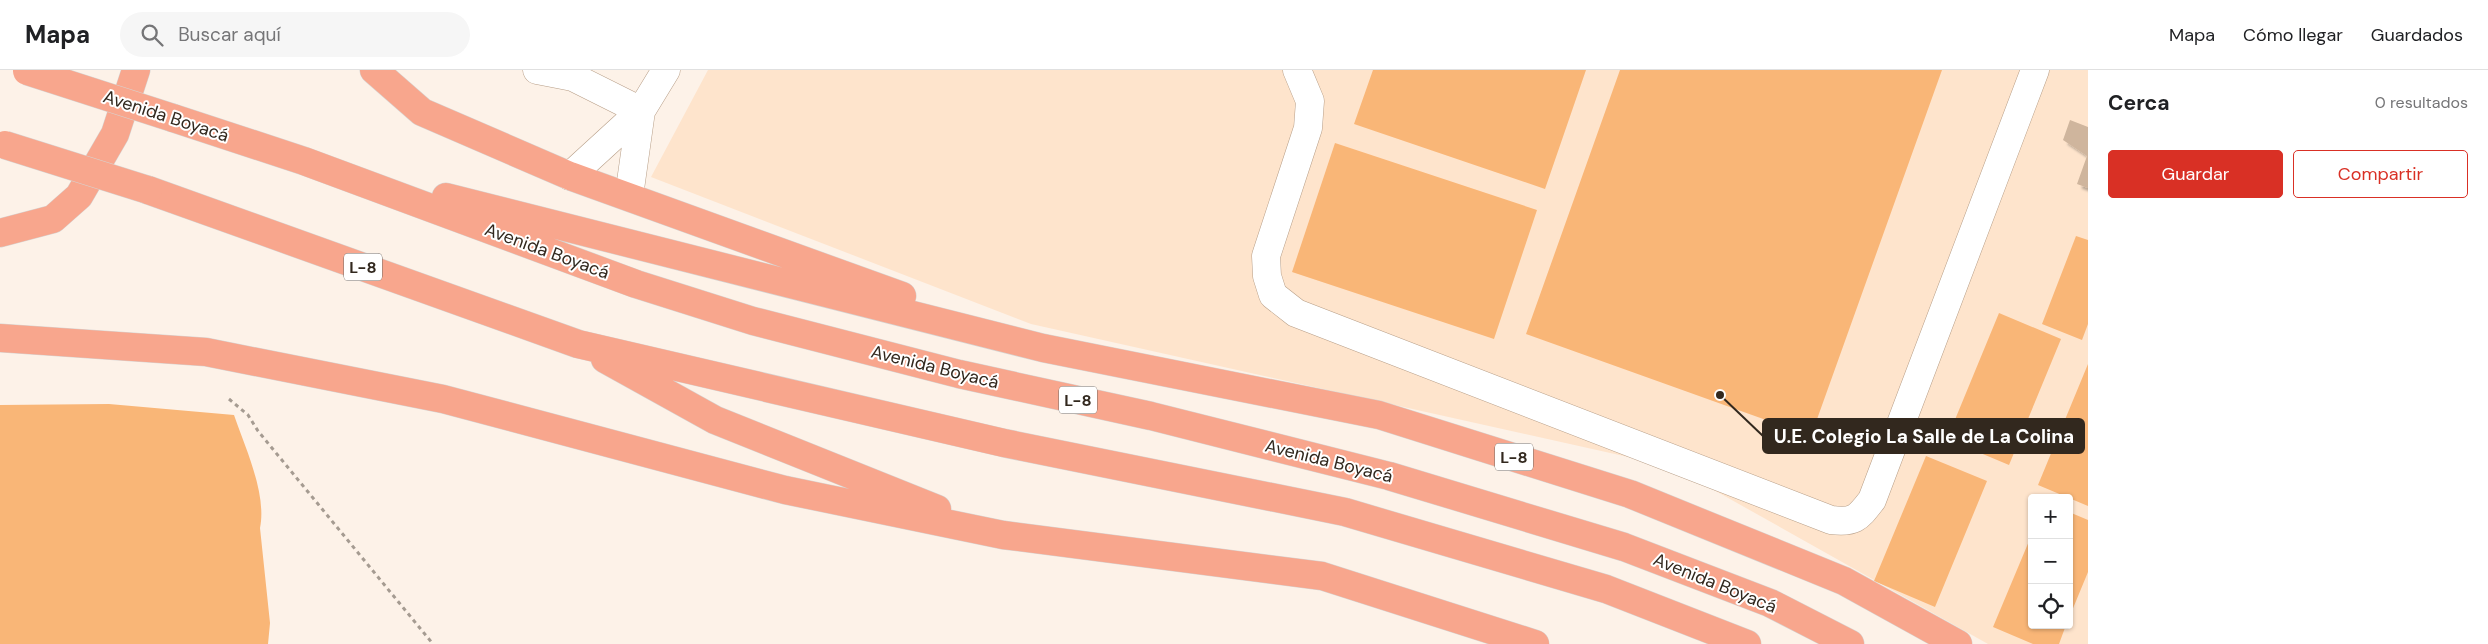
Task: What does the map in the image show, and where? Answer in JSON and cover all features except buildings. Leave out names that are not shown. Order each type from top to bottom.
[{"type":"highway","name":"Avenida Boyacá","points":[[26,70],[304,160],[636,284],[753,321],[959,374],[1151,416],[1390,476],[1624,547],[1770,603],[1850,644]]},
{"type":"highway","points":[[0,233],[53,218],[79,196],[115,134],[136,70]]},
{"type":"highway","points":[[374,70],[422,112],[570,176],[630,196],[1043,348]]},
{"type":"highway","name":"L-8","points":[[2,145],[148,190],[578,344],[1004,443],[1345,512],[1606,589],[1747,644]]},
{"type":"highway","points":[[304,160],[1043,348]]},
{"type":"highway","points":[[0,338],[206,352],[443,399],[784,490],[1003,535],[1322,576],[1535,644]]},
{"type":"highway","points":[[578,344],[715,420],[1003,535]]},
{"type":"highway","name":"L-8","points":[[1043,348],[1379,414],[1630,494],[1844,581],[1958,644]]},
{"type":"street","points":[[536,70],[573,77],[641,111]]},
{"type":"street","points":[[570,176],[641,111],[666,70]]},
{"type":"street","points":[[1298,70],[1310,101],[1308,128],[1266,256],[1267,276],[1274,296],[1296,312],[1831,520],[1846,522],[1859,517],[1872,500],[2035,70]]},
{"type":"street","points":[[630,196],[641,111]]},
{"type":"path","points":[[229,399],[248,415],[258,431],[433,644]]},
{"type":"shaded area","points":[[708,70],[2088,70],[2088,644],[1988,644],[1673,467],[1031,324],[651,177]]},
{"type":"shaded area","points":[[1373,70],[1586,70],[1545,189],[1354,124]]},
{"type":"shaded area","points":[[1620,70],[1942,70],[1811,436],[1526,334]]},
{"type":"shaded area","points":[[1335,143],[1537,210],[1494,339],[1292,272]]},
{"type":"shaded area","points":[[2076,236],[2088,240],[2088,324],[2082,340],[2042,324]]},
{"type":"shaded area","points":[[1999,313],[2061,339],[2009,465],[1947,439]]},
{"type":"shaded area","points":[[2088,364],[2088,506],[2073,500],[2073,494],[2059,494],[2038,485]]},
{"type":"shaded area","points":[[109,404],[234,415],[258,486],[261,515],[260,528],[270,623],[268,644],[0,644],[0,405]]},
{"type":"shaded area","points":[[1926,456],[1987,481],[1935,607],[1874,581]]},
{"type":"shaded area","points":[[2073,514],[2088,520],[2088,572],[2073,608]]},
{"type":"shaded area","points":[[2028,544],[2028,629],[2065,629],[2059,644],[2033,644],[1993,627]]},
{"type":"place","name":"U.E. Colegio La Salle de La Colina","points":[[1720,395]]}]
